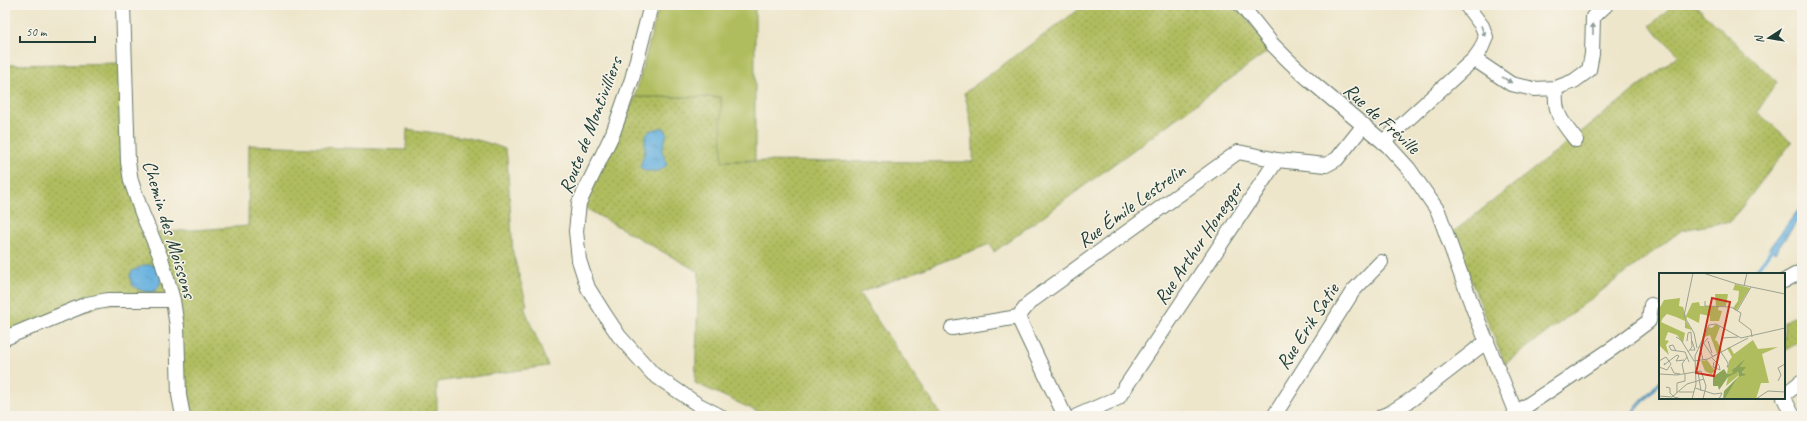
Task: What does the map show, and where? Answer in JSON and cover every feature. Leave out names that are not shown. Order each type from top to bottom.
[{"type":"street","name":"Chemin des Moissons","points":[[123,5],[128,162],[131,181],[142,213],[161,258],[173,300],[177,327],[178,395],[183,416]]},
{"type":"street","name":"Route de Montivilliers","points":[[651,5],[632,79],[613,133],[579,203],[576,231],[579,260],[588,288],[604,315],[619,336],[653,374],[697,404],[720,416]]},
{"type":"street","name":"Rue de Fréville","points":[[1242,5],[1273,45],[1312,84],[1383,142],[1409,170],[1438,211],[1487,341],[1517,415]]},
{"type":"street","points":[[1383,142],[1474,59],[1481,49],[1486,37],[1482,26],[1466,5]]},
{"type":"street","points":[[1474,59],[1511,84],[1534,89],[1556,88],[1574,81],[1589,70],[1592,54],[1593,17],[1606,5]]},
{"type":"street","points":[[1556,88],[1556,112],[1560,120],[1576,140]]},
{"type":"street","points":[[1277,160],[1326,165],[1338,159],[1364,125]]},
{"type":"street","name":"Rue Émile Lestrelin","points":[[1018,317],[1030,302],[1238,152],[1277,160]]},
{"type":"street","name":"Rue Arthur Honegger","points":[[1077,416],[1118,398],[1277,160]]},
{"type":"street","name":"Rue Erik Satie","points":[[1274,416],[1352,291],[1381,262]]},
{"type":"street","points":[[1785,280],[1802,271]]},
{"type":"street","points":[[5,338],[88,304],[108,300],[173,300]]},
{"type":"street","points":[[1517,415],[1649,321],[1651,304]]},
{"type":"street","points":[[952,328],[1018,317],[1065,416]]},
{"type":"street","points":[[1382,416],[1390,413],[1412,399],[1487,341]]},
{"type":"street","points":[[1785,394],[1802,381]]},
{"type":"street","points":[[1784,399],[1793,416]]},
{"type":"green space","points":[[659,5],[755,5],[755,160],[722,161],[721,97],[635,97]]},
{"type":"green space","points":[[1085,5],[1236,5],[1271,49],[994,252],[990,244],[859,293],[942,416],[767,416],[695,383],[699,272],[585,208],[588,193],[635,97],[721,97],[723,161],[973,162],[972,127],[964,93]]},
{"type":"green space","points":[[1673,5],[1695,5],[1777,82],[1757,112],[1792,142],[1731,221],[1682,230],[1505,364],[1452,233],[1679,55],[1650,26]]},
{"type":"green space","points":[[121,63],[131,167],[154,233],[248,226],[249,145],[406,150],[407,129],[469,138],[505,149],[507,157],[513,253],[527,305],[524,307],[548,366],[437,382],[437,416],[182,416],[169,304],[104,304],[5,340],[5,65]]},
{"type":"green space","points":[[1802,312],[1802,340],[1785,350],[1785,321]]},
{"type":"water","points":[[664,128],[667,133],[662,151],[667,165],[659,171],[645,171],[640,167],[645,151],[645,137],[649,131]]},
{"type":"water","points":[[1802,205],[1802,214],[1775,253],[1769,248]]},
{"type":"water","points":[[145,265],[155,266],[158,269],[161,280],[156,290],[150,292],[142,291],[132,285],[130,276],[132,271]]},
{"type":"water","points":[[1659,381],[1659,385],[1631,416],[1628,416]]},
{"type":"waterway","points":[[1754,273],[1774,247]]}]
